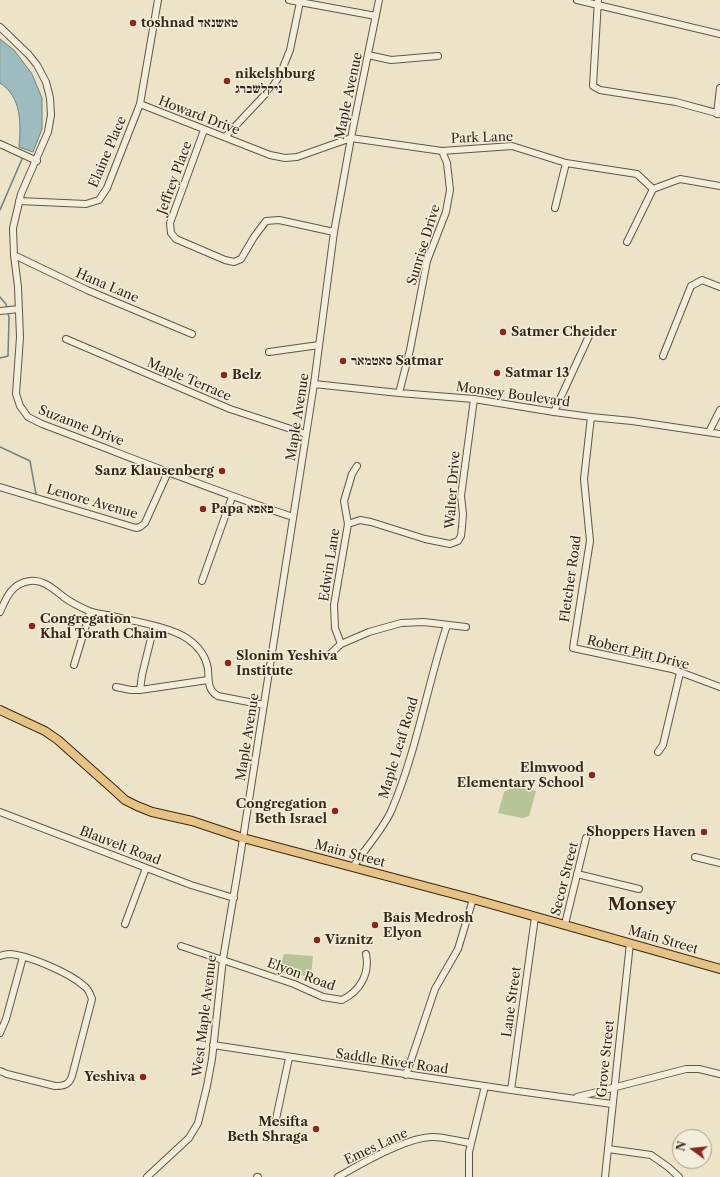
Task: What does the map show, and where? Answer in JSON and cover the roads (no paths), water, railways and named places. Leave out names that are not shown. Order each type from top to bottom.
[{"type":"main road","name":"Main Street","points":[[0,710],[45,731],[58,740],[112,790],[126,800],[152,812],[192,821],[243,838],[565,924],[720,968]]},
{"type":"street","name":"Howard Drive","points":[[158,0],[140,104],[270,155],[285,158],[297,157],[351,138]]},
{"type":"street","points":[[289,0],[376,16]]},
{"type":"street","name":"Maple Avenue","points":[[243,838],[314,384],[334,232],[351,138],[379,0]]},
{"type":"street","points":[[577,0],[598,2],[720,34]]},
{"type":"street","points":[[225,137],[273,86],[280,75],[290,50],[300,2]]},
{"type":"street","points":[[598,2],[593,86],[600,90],[676,102],[719,114],[720,88]]},
{"type":"street","name":"Suzanne Drive","points":[[0,27],[37,65],[46,82],[50,98],[51,115],[48,132],[19,201],[13,228],[14,255],[18,287],[20,337],[16,394],[20,406],[28,417],[42,424],[232,497],[293,517]]},
{"type":"street","points":[[368,55],[391,60],[438,56]]},
{"type":"street","name":"Elaine Place","points":[[19,201],[86,204],[99,200],[107,188],[140,104]]},
{"type":"street","name":"Jeffrey Place","points":[[204,130],[170,223],[171,233],[176,239],[225,260],[234,262],[241,259],[254,237],[266,221],[278,220],[334,232]]},
{"type":"street","name":"Park Lane","points":[[351,138],[442,151],[512,146],[566,163],[637,174],[653,189]]},
{"type":"street","points":[[0,144],[36,161]]},
{"type":"street","name":"Sunrise Drive","points":[[399,394],[410,350],[427,261],[446,212],[450,190],[447,163],[442,151]]},
{"type":"street","points":[[555,208],[566,163]]},
{"type":"street","points":[[627,242],[653,189],[680,179],[720,186]]},
{"type":"street","name":"Hana Lane","points":[[14,255],[87,290],[192,334]]},
{"type":"street","points":[[663,356],[690,286],[702,280],[720,287]]},
{"type":"street","points":[[5,310],[19,309]]},
{"type":"street","points":[[554,412],[589,336]]},
{"type":"street","name":"Maple Terrace","points":[[66,339],[230,409],[306,434]]},
{"type":"street","points":[[269,352],[319,345]]},
{"type":"street","name":"Monsey Boulevard","points":[[314,384],[399,394],[474,399],[554,412],[632,421],[720,434]]},
{"type":"street","name":"Walter Drive","points":[[348,524],[360,520],[450,544],[458,541],[461,536],[463,514],[461,496],[474,399]]},
{"type":"street","points":[[709,432],[720,410]]},
{"type":"street","name":"Fletcher Road","points":[[573,648],[590,541],[584,479],[591,417]]},
{"type":"street","name":"Edwin Lane","points":[[341,644],[335,628],[334,605],[348,524],[344,502],[352,474],[357,466]]},
{"type":"street","name":"Lenore Avenue","points":[[0,487],[136,528],[145,523],[168,472]]},
{"type":"street","points":[[202,581],[232,497]]},
{"type":"street","points":[[0,612],[10,591],[28,581],[36,581],[50,586],[65,598],[90,612],[177,632],[196,646],[204,658],[208,669],[208,680],[211,691],[218,696],[264,705]]},
{"type":"street","points":[[74,665],[90,612]]},
{"type":"street","points":[[329,655],[341,644],[369,632],[401,624],[424,622],[466,627]]},
{"type":"street","name":"Maple Leaf Road","points":[[353,867],[392,811],[409,762],[438,651],[447,625]]},
{"type":"street","points":[[140,690],[142,675],[154,626]]},
{"type":"street","name":"Robert Pitt Drive","points":[[573,648],[680,672],[720,686]]},
{"type":"street","points":[[658,752],[663,745],[680,672]]},
{"type":"street","points":[[116,687],[130,690],[140,690],[208,680]]},
{"type":"street","name":"Blauvelt Road","points":[[0,812],[191,885],[234,898]]},
{"type":"street","name":"West Maple Avenue","points":[[147,1177],[189,1138],[198,1123],[207,1086],[222,959],[234,898],[243,838]]},
{"type":"street","name":"Secor Street","points":[[565,924],[586,838]]},
{"type":"street","points":[[695,857],[720,863]]},
{"type":"street","points":[[125,924],[146,868]]},
{"type":"street","points":[[577,874],[639,889]]},
{"type":"street","points":[[406,1075],[435,989],[458,949],[473,899]]},
{"type":"street","name":"Lane Street","points":[[511,1090],[535,917]]},
{"type":"street","name":"Grove Street","points":[[605,1177],[630,943]]},
{"type":"street","name":"Elyon Road","points":[[182,946],[294,984],[323,997],[342,1000],[355,992],[359,987],[366,970],[366,954]]},
{"type":"street","points":[[0,956],[8,954],[36,960],[56,969],[84,986],[89,991],[92,999],[70,1082],[62,1086],[55,1086],[0,1071]]},
{"type":"street","points":[[0,1033],[6,1019],[23,957]]},
{"type":"street","name":"Saddle River Road","points":[[213,1045],[289,1058],[612,1104]]},
{"type":"street","points":[[276,1119],[289,1058]]},
{"type":"street","name":"Saddle River Road","points":[[568,1098],[585,1096],[614,1086],[686,1069],[699,1069],[720,1074]]},
{"type":"street","points":[[469,1177],[471,1144],[485,1086]]},
{"type":"street","name":"Emes Lane","points":[[338,1177],[376,1156],[410,1142],[432,1136],[471,1144]]},
{"type":"street","points":[[608,1149],[651,1155],[679,1177]]},
{"type":"water","points":[[0,39],[14,50],[32,74],[42,98],[42,129],[33,152],[19,147],[20,120],[16,103],[13,96],[0,83]]},
{"type":"waterway","points":[[0,210],[22,159]]},
{"type":"waterway","points":[[0,297],[6,304],[7,309]]},
{"type":"waterway","points":[[0,358],[8,356],[8,313]]},
{"type":"waterway","points":[[0,447],[30,461],[36,494]]},
{"type":"place","name":"toshnad טאשנאד","points":[[133,23]]},
{"type":"place","name":"nikelshburg ניקלשברג","points":[[227,81]]},
{"type":"place","name":"Satmer Cheider","points":[[503,332]]},
{"type":"place","name":"סאטמאר Satmar","points":[[343,361]]},
{"type":"place","name":"Satmar 13","points":[[497,373]]},
{"type":"place","name":"Belz","points":[[224,375]]},
{"type":"place","name":"Sanz Klausenberg","points":[[222,471]]},
{"type":"place","name":"Papa פאפא","points":[[203,509]]},
{"type":"place","name":"Congregation Khal Torath Chaim","points":[[32,626]]},
{"type":"place","name":"Slonim Yeshiva Institute","points":[[228,663]]},
{"type":"place","name":"Elmwood Elementary School","points":[[592,775]]},
{"type":"place","name":"Congregation Beth Israel","points":[[335,811]]},
{"type":"place","name":"Shoppers Haven","points":[[704,832]]},
{"type":"place","name":"Bais Medrosh Elyon","points":[[375,925]]},
{"type":"place","name":"Viznitz","points":[[317,940]]},
{"type":"place","name":"Yeshiva","points":[[143,1077]]},
{"type":"place","name":"Mesifta Beth Shraga","points":[[316,1129]]},
{"type":"district","name":"Monsey","points":[[642,905]]}]
